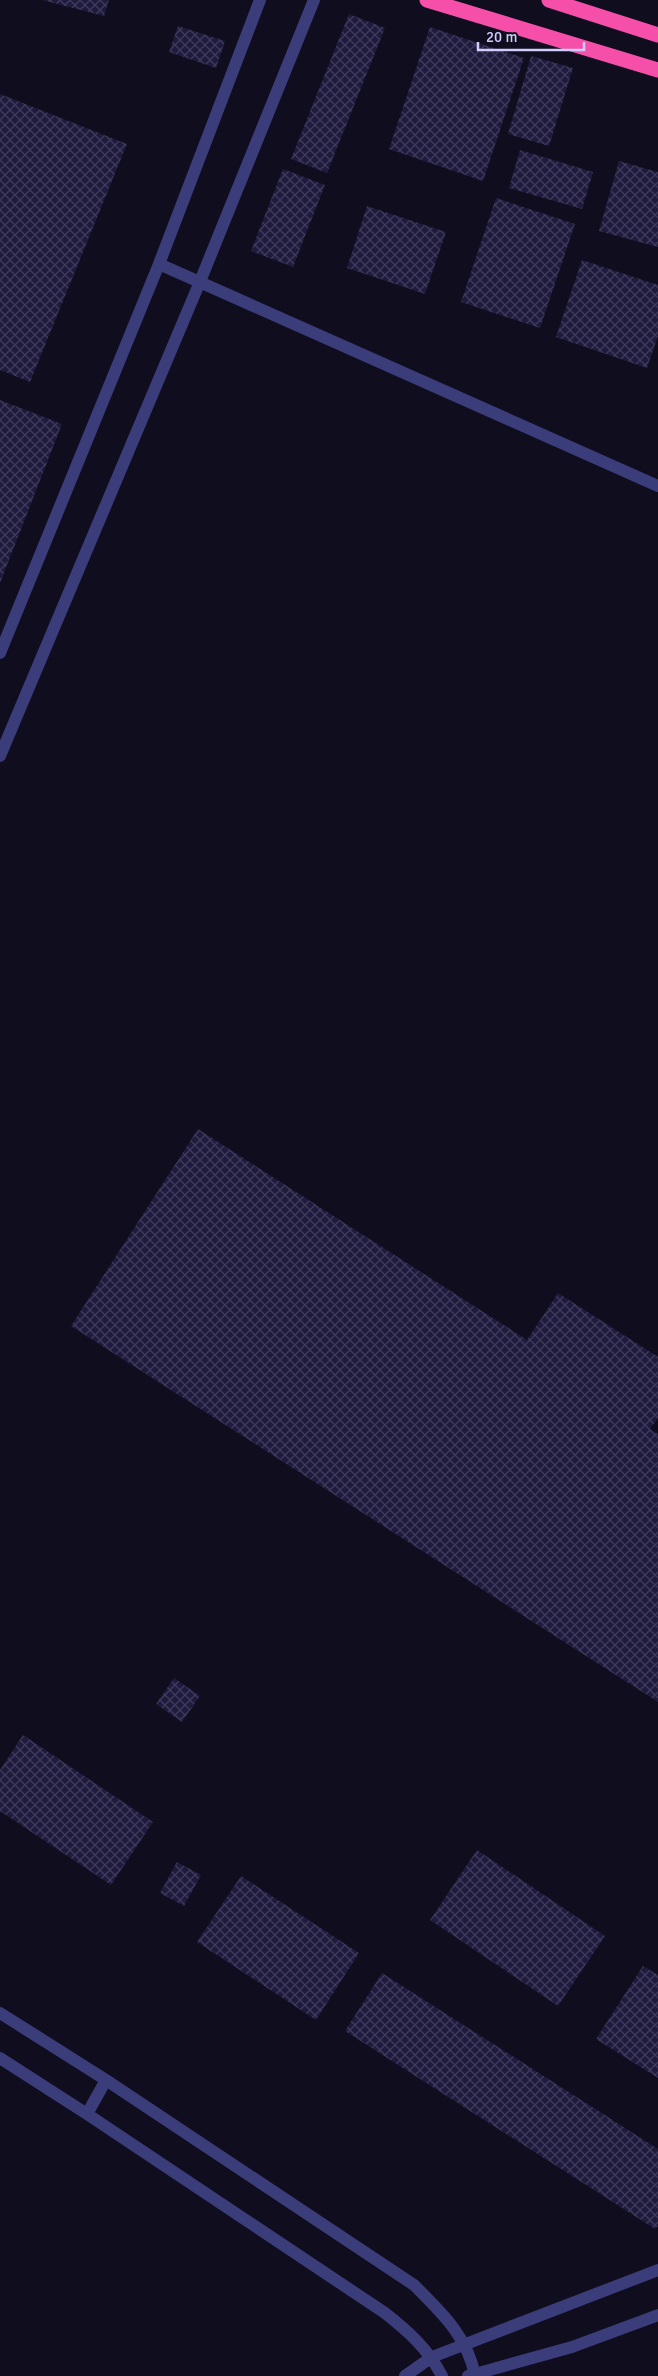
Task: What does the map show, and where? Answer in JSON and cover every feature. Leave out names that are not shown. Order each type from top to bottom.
[{"type":"highway","points":[[427,0],[658,70]]},
{"type":"highway","points":[[549,0],[658,35]]},
{"type":"street","points":[[0,654],[159,264],[260,0]]},
{"type":"street","points":[[0,756],[199,284],[314,0]]},
{"type":"street","points":[[159,264],[199,284],[658,486]]},
{"type":"street","points":[[0,2013],[106,2080],[414,2285],[444,2314],[465,2345],[473,2375],[572,2347],[658,2315]]},
{"type":"street","points":[[0,2058],[385,2313],[410,2332],[432,2357],[442,2376]]},
{"type":"street","points":[[87,2114],[106,2080]]},
{"type":"street","points":[[405,2376],[432,2357],[658,2270]]},
{"type":"building","points":[[42,0],[109,0],[104,16]]},
{"type":"building","points":[[349,14],[385,28],[327,173],[291,159]]},
{"type":"building","points":[[178,26],[225,41],[216,68],[169,52]]},
{"type":"building","points":[[430,27],[524,58],[483,181],[389,149]]},
{"type":"building","points":[[531,56],[573,68],[549,146],[508,134]]},
{"type":"building","points":[[0,94],[127,144],[30,382],[0,370]]},
{"type":"building","points":[[520,150],[593,172],[582,209],[509,188]]},
{"type":"building","points":[[619,161],[658,172],[658,247],[599,231]]},
{"type":"building","points":[[283,169],[325,185],[293,267],[251,251]]},
{"type":"building","points":[[496,198],[575,224],[540,328],[461,302]]},
{"type":"building","points":[[367,206],[446,232],[425,294],[347,268]]},
{"type":"building","points":[[582,260],[658,285],[658,336],[647,368],[556,337]]},
{"type":"building","points":[[0,400],[62,424],[0,583]]},
{"type":"building","points":[[198,1129],[527,1340],[558,1293],[658,1357],[658,1418],[650,1429],[658,1434],[658,1702],[71,1326]]},
{"type":"building","points":[[174,1678],[200,1696],[182,1722],[156,1704]]},
{"type":"building","points":[[23,1735],[153,1822],[111,1885],[0,1811],[0,1770]]},
{"type":"building","points":[[477,1850],[605,1936],[558,2006],[430,1920]]},
{"type":"building","points":[[177,1862],[201,1875],[184,1906],[160,1893]]},
{"type":"building","points":[[241,1876],[359,1953],[316,2020],[197,1942]]},
{"type":"building","points":[[643,1966],[658,1975],[658,2078],[596,2039]]},
{"type":"building","points":[[382,1973],[658,2149],[658,2226],[655,2229],[345,2031]]}]
